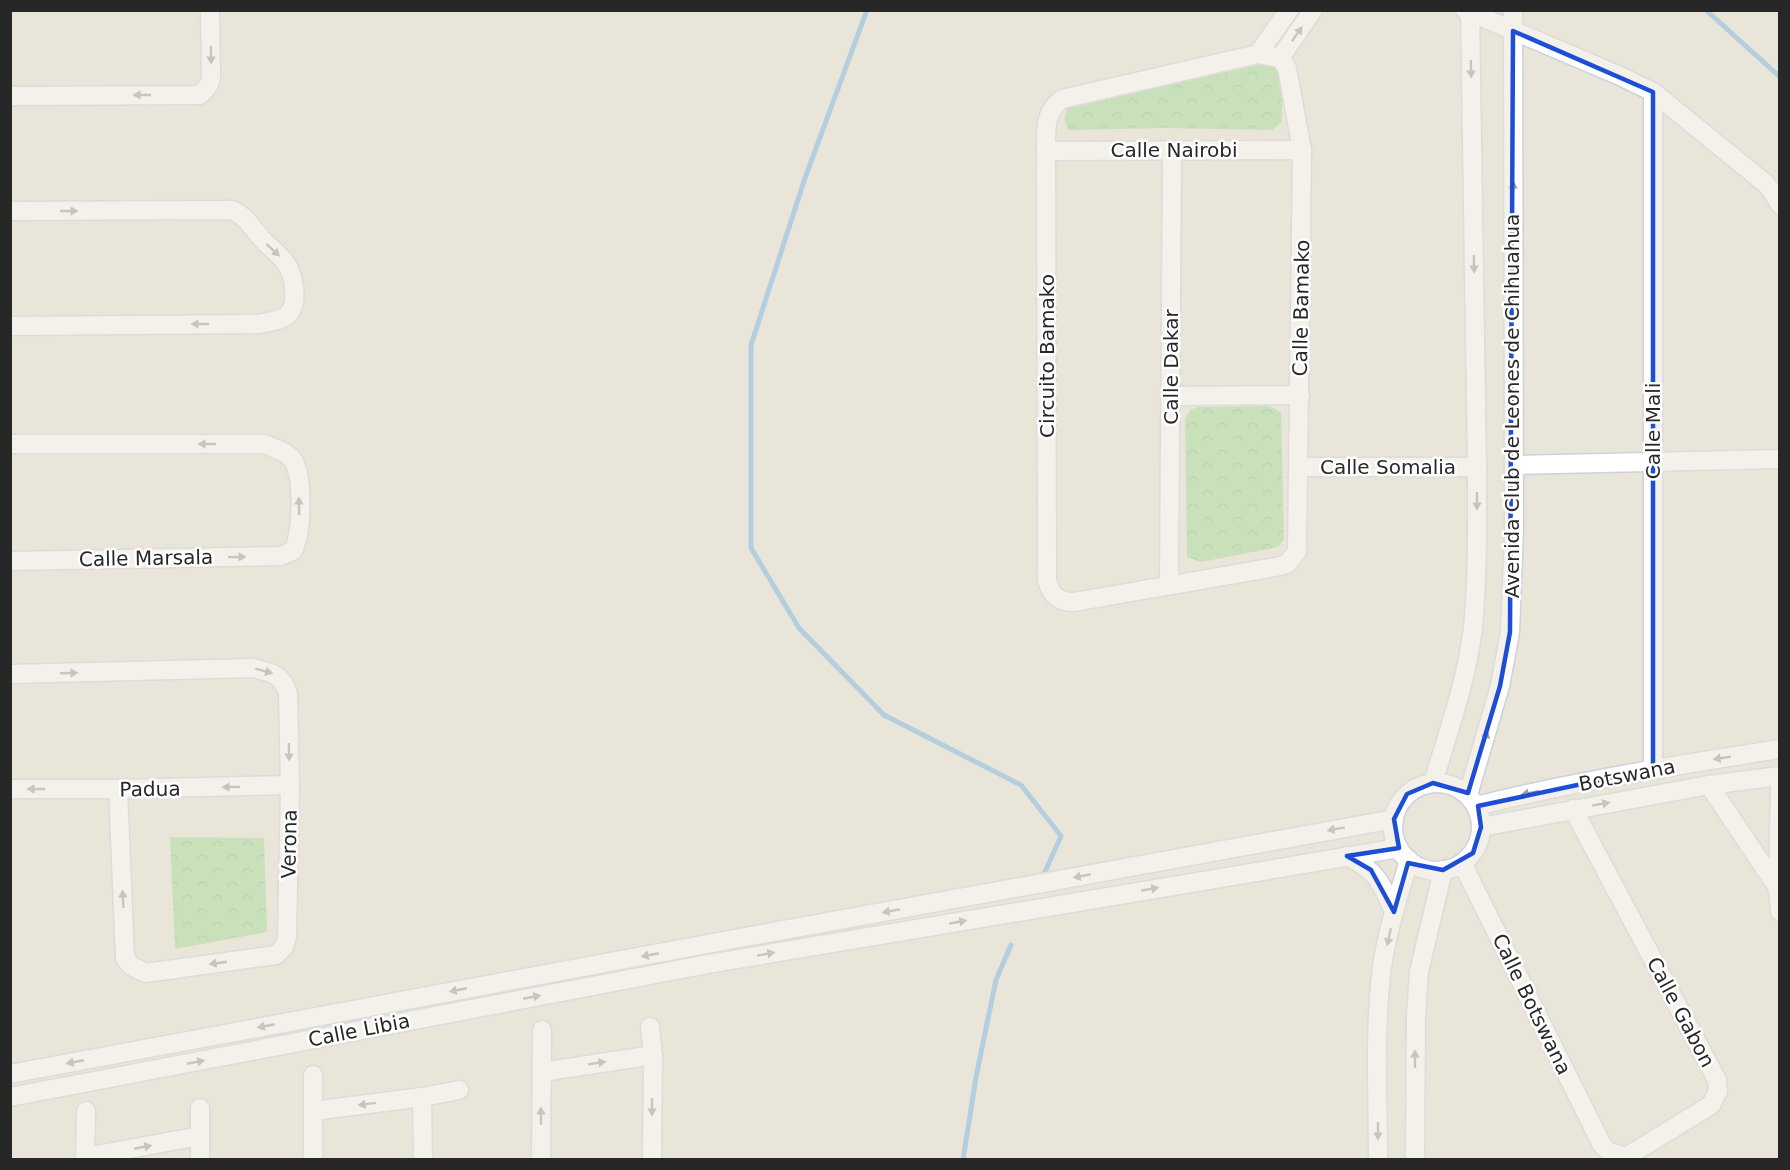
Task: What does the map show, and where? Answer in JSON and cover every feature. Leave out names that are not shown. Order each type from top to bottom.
[{"type":"street","points":[[10,96],[200,95],[209,85],[211,78],[210,10]]},
{"type":"street","points":[[1289,10],[1258,54],[1280,58],[1313,10]]},
{"type":"street","name":"Avenida Club de Leones de Chihuahua","points":[[1472,801],[1500,686],[1510,632],[1514,530],[1513,10]]},
{"type":"street","points":[[1468,11],[1653,92],[1766,184],[1779,205]]},
{"type":"street","name":"Avenida Club de Leones de Chihuahua","points":[[1433,783],[1464,677],[1473,627],[1477,467],[1468,11]]},
{"type":"street","name":"Circuito Bamako","points":[[1056,598],[1047,580],[1046,123],[1049,113],[1062,99],[1258,54]]},
{"type":"street","name":"Calle Bamako","points":[[1056,598],[1064,602],[1074,602],[1288,563],[1297,551],[1302,150],[1287,68],[1280,58]]},
{"type":"street","name":"Calle Mali","points":[[1653,92],[1653,769]]},
{"type":"street","name":"Calle Dakar","points":[[1169,584],[1172,150]]},
{"type":"street","name":"Calle Nairobi","points":[[1046,151],[1302,150]]},
{"type":"street","points":[[10,211],[232,210],[242,215],[286,263],[293,276],[295,303],[291,312],[285,316],[274,322],[258,324],[10,326]]},
{"type":"street","points":[[1171,396],[1300,395]]},
{"type":"street","name":"Calle Marsala","points":[[10,444],[265,444],[280,450],[292,459],[299,474],[298,540],[293,551],[281,556],[10,561]]},
{"type":"street","points":[[1514,465],[1779,459]]},
{"type":"street","name":"Calle Somalia","points":[[1299,467],[1477,467]]},
{"type":"street","name":"Verona","points":[[10,674],[253,668],[273,672],[283,680],[288,693],[290,785],[287,937],[281,952],[276,955],[146,973],[131,966],[125,958],[118,789]]},
{"type":"street","name":"Botswana","points":[[1472,801],[1521,795],[1653,769],[1779,749]]},
{"type":"street","name":"Botswana","points":[[1481,827],[1709,785],[1779,776]]},
{"type":"street","points":[[1779,782],[1779,912]]},
{"type":"street","points":[[1433,783],[1452,785],[1472,801],[1481,827],[1479,841],[1473,853],[1462,863],[1443,870],[1431,870],[1404,854],[1394,834],[1394,819],[1398,805],[1407,794],[1419,786],[1433,783]]},
{"type":"street","name":"Padua","points":[[10,789],[290,785]]},
{"type":"street","points":[[1709,785],[1778,888]]},
{"type":"street","name":"Calle Gabon","points":[[1573,809],[1717,1080],[1718,1091],[1711,1105],[1626,1157],[1609,1152],[1602,1145]]},
{"type":"street","name":"Calle Libia","points":[[10,1074],[1394,819]]},
{"type":"street","points":[[1378,1160],[1379,1014],[1383,966],[1404,854]]},
{"type":"street","name":"Calle Libia","points":[[10,1097],[708,964],[1347,856],[1404,854]]},
{"type":"street","points":[[1347,856],[1371,870],[1379,879],[1394,912]]},
{"type":"street","name":"Calle Botswana","points":[[1462,863],[1602,1145]]},
{"type":"street","points":[[1415,1160],[1416,1016],[1419,972],[1443,870]]},
{"type":"street","points":[[650,1027],[653,1055],[652,1160]]},
{"type":"street","points":[[541,1160],[542,1030]]},
{"type":"street","points":[[542,1072],[653,1055]]},
{"type":"street","points":[[313,1075],[313,1160]]},
{"type":"street","points":[[313,1111],[459,1090]]},
{"type":"street","points":[[422,1097],[423,1160]]},
{"type":"street","points":[[200,1108],[200,1160]]},
{"type":"street","points":[[86,1111],[85,1158],[200,1136]]},
{"type":"highlighted area","points":[[1513,31],[1653,92],[1653,769],[1478,806],[1481,827],[1473,853],[1443,870],[1408,863],[1394,912],[1371,870],[1347,856],[1399,848],[1394,819],[1407,794],[1433,783],[1468,793],[1500,686],[1510,632]]},
{"type":"green space","points":[[1270,62],[1282,67],[1282,122],[1272,130],[1165,128],[1069,130],[1065,122],[1068,108]]},
{"type":"green space","points":[[1269,406],[1281,412],[1284,539],[1278,547],[1201,562],[1187,557],[1185,420],[1190,410],[1198,407]]},
{"type":"green space","points":[[170,837],[264,838],[267,932],[175,949]]},
{"type":"waterway","points":[[867,10],[805,178],[751,345],[751,548],[799,628],[884,715],[1021,785],[1061,836],[1044,874]]},
{"type":"waterway","points":[[1706,10],[1780,77]]},
{"type":"waterway","points":[[963,1160],[976,1077],[996,980],[1011,945]]}]
